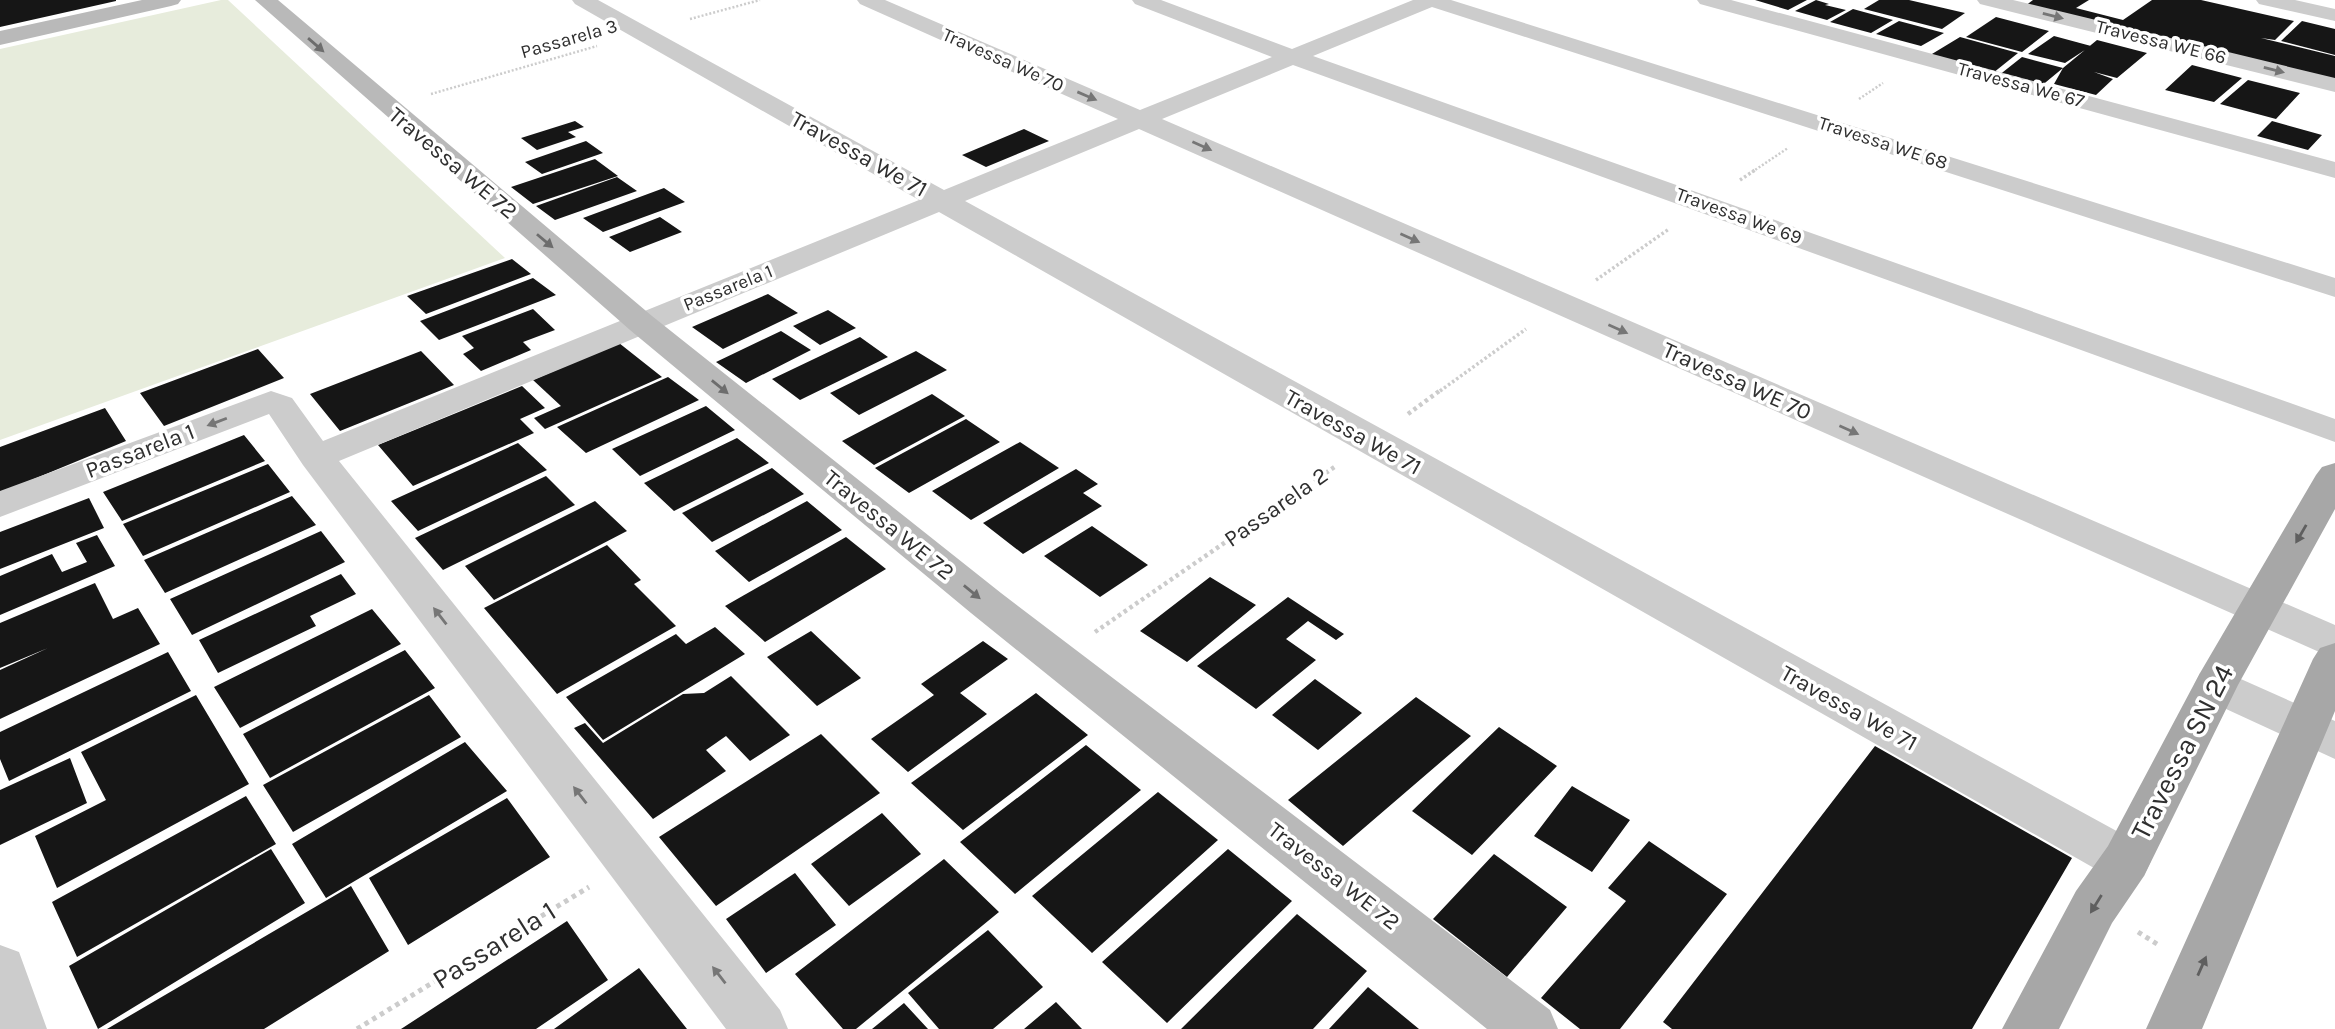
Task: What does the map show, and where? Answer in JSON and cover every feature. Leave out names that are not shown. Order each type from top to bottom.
[{"type":"main road","points":[[0,37],[171,0]]},
{"type":"main road","name":"Travessa WE 72","points":[[265,0],[641,323],[1057,659],[1530,1029]]},
{"type":"main road","name":"Travessa SN 24","points":[[2030,1029],[2094,906],[2126,861],[2258,609],[2331,489]]},
{"type":"main road","points":[[2174,1029],[2200,969],[2320,734],[2335,660]]},
{"type":"street","name":"Travessa We 71","points":[[582,0],[1370,442],[2126,861]]},
{"type":"street","name":"Travessa We 70","points":[[867,0],[1139,119]]},
{"type":"street","name":"Travessa We 69","points":[[1142,0],[1290,56],[2335,431]]},
{"type":"street","points":[[1139,119],[1430,0]]},
{"type":"street","name":"Travessa WE 68","points":[[1430,0],[2335,288]]},
{"type":"street","name":"Travessa We 67","points":[[1707,0],[2335,170]]},
{"type":"street","name":"Travessa WE 66","points":[[1987,0],[2335,85]]},
{"type":"street","points":[[2266,0],[2335,15]]},
{"type":"street","name":"Passarela 1","points":[[0,505],[271,401],[280,405],[316,457],[1139,119]]},
{"type":"street","name":"Travessa WE 70","points":[[1139,119],[2335,643]]},
{"type":"street","points":[[316,457],[761,1029]]},
{"type":"street","points":[[2216,685],[2320,734]]},
{"type":"street","points":[[0,970],[19,1029]]},
{"type":"path","name":"Passarela 3","points":[[386,106],[760,0]]},
{"type":"path","name":"Passarela 2","points":[[1057,659],[1370,442],[1561,304]]},
{"type":"path","name":"Passarela 1","points":[[356,1029],[632,862]]},
{"type":"path","points":[[2094,906],[2200,969]]},
{"type":"green space","points":[[228,0],[505,258],[0,440],[0,49]]},
{"type":"building","points":[[0,0],[116,0],[116,1],[0,27]]},
{"type":"building","points":[[1755,0],[1807,0],[1788,10]]},
{"type":"building","points":[[1816,0],[1846,10],[1827,20],[1795,11]]},
{"type":"building","points":[[1879,0],[1909,0],[1965,13],[1942,29],[1864,9]]},
{"type":"building","points":[[2033,0],[2089,0],[2076,8],[2123,20],[2152,0],[2201,0],[2294,21],[2275,40],[2261,38],[2335,56],[2335,82],[2025,6]]},
{"type":"building","points":[[1853,9],[1893,20],[1871,33],[1830,22]]},
{"type":"building","points":[[1996,17],[2049,31],[2022,52],[1966,37]]},
{"type":"building","points":[[1899,21],[1944,33],[1921,46],[1876,34]]},
{"type":"building","points":[[2302,21],[2335,29],[2335,55],[2281,41]]},
{"type":"building","points":[[2054,36],[2091,46],[2065,63],[2028,54]]},
{"type":"building","points":[[1960,37],[2018,53],[1993,73],[1927,57]]},
{"type":"building","points":[[2097,40],[2147,53],[2117,78],[2094,72],[2113,79],[2096,95],[2054,84],[2063,68]]},
{"type":"building","points":[[2022,57],[2063,68],[2040,87],[1998,76]]},
{"type":"building","points":[[2192,65],[2242,78],[2214,102],[2165,90]]},
{"type":"building","points":[[2248,80],[2300,93],[2276,119],[2220,104]]},
{"type":"building","points":[[575,121],[584,127],[568,132],[576,137],[537,150],[521,138]]},
{"type":"building","points":[[2272,121],[2322,135],[2308,150],[2257,136]]},
{"type":"building","points":[[1024,129],[1049,141],[986,167],[962,155]]},
{"type":"building","points":[[586,141],[603,153],[542,174],[525,162]]},
{"type":"building","points":[[595,159],[618,176],[533,204],[511,187]]},
{"type":"building","points":[[617,177],[637,191],[555,220],[536,206]]},
{"type":"building","points":[[664,188],[685,202],[603,232],[583,218]]},
{"type":"building","points":[[660,217],[682,232],[630,252],[609,237]]},
{"type":"building","points":[[512,259],[531,274],[426,314],[407,296]]},
{"type":"building","points":[[533,278],[556,295],[439,340],[420,321]]},
{"type":"building","points":[[768,294],[798,313],[723,349],[692,327]]},
{"type":"building","points":[[533,309],[555,330],[523,342],[531,350],[481,371],[463,354],[474,348],[462,336]]},
{"type":"building","points":[[828,310],[856,328],[820,345],[793,326]]},
{"type":"building","points":[[781,331],[811,350],[746,383],[716,362]]},
{"type":"building","points":[[860,337],[888,357],[800,400],[772,379]]},
{"type":"building","points":[[619,343],[662,377],[545,429],[534,418],[561,406],[533,380]]},
{"type":"building","points":[[258,349],[284,378],[164,426],[140,393]]},
{"type":"building","points":[[421,351],[454,385],[340,431],[310,394]]},
{"type":"building","points":[[916,351],[947,370],[859,415],[830,393]]},
{"type":"building","points":[[668,377],[699,400],[586,453],[557,427]]},
{"type":"building","points":[[522,386],[545,408],[520,419],[534,433],[413,486],[378,445]]},
{"type":"building","points":[[932,394],[965,416],[874,465],[842,441]]},
{"type":"building","points":[[706,406],[735,430],[640,476],[612,449]]},
{"type":"building","points":[[105,408],[126,441],[0,493],[0,447]]},
{"type":"building","points":[[966,419],[1000,442],[909,493],[875,468]]},
{"type":"building","points":[[244,435],[265,461],[122,521],[103,492]]},
{"type":"building","points":[[737,438],[769,463],[674,511],[644,483]]},
{"type":"building","points":[[1020,442],[1059,468],[971,520],[932,491]]},
{"type":"building","points":[[518,443],[547,470],[418,531],[391,501]]},
{"type":"building","points":[[268,464],[290,492],[143,556],[123,524]]},
{"type":"building","points":[[772,468],[804,494],[712,542],[682,513]]},
{"type":"building","points":[[1076,469],[1098,484],[1083,493],[1102,506],[1023,554],[983,523]]},
{"type":"building","points":[[546,476],[575,505],[443,570],[415,538]]},
{"type":"building","points":[[292,496],[316,525],[165,593],[144,560]]},
{"type":"building","points":[[89,498],[104,528],[0,569],[0,532]]},
{"type":"building","points":[[595,501],[627,531],[494,600],[465,566]]},
{"type":"building","points":[[807,501],[842,530],[749,582],[715,551]]},
{"type":"building","points":[[1092,526],[1148,565],[1100,597],[1044,556]]},
{"type":"building","points":[[321,531],[345,562],[192,635],[170,599]]},
{"type":"building","points":[[97,535],[115,566],[0,615],[0,576],[52,554],[62,572],[87,562],[76,543]]},
{"type":"building","points":[[846,537],[886,569],[765,642],[725,606]]},
{"type":"building","points":[[607,545],[641,580],[634,584],[676,626],[557,694],[484,608]]},
{"type":"building","points":[[341,574],[356,594],[310,616],[316,626],[218,673],[199,640]]},
{"type":"building","points":[[1210,577],[1256,605],[1187,662],[1140,631]]},
{"type":"building","points":[[95,583],[113,619],[138,608],[160,644],[0,719],[0,670],[48,648],[0,668],[0,623]]},
{"type":"building","points":[[1288,597],[1344,634],[1336,640],[1308,621],[1286,639],[1316,660],[1256,709],[1197,666]]},
{"type":"building","points":[[372,609],[401,644],[240,728],[214,687]]},
{"type":"building","points":[[715,627],[745,654],[603,740],[566,697],[676,634],[686,644]]},
{"type":"building","points":[[811,631],[861,678],[817,706],[767,657]]},
{"type":"building","points":[[983,641],[1008,659],[960,693],[987,714],[908,772],[871,739],[934,695],[921,684]]},
{"type":"building","points":[[405,650],[435,688],[270,778],[243,734]]},
{"type":"building","points":[[168,652],[191,691],[9,781],[0,759],[0,732]]},
{"type":"building","points":[[731,676],[790,735],[750,761],[726,736],[706,750],[726,771],[653,819],[574,728],[585,723],[603,743],[683,694],[704,693]]},
{"type":"building","points":[[1315,679],[1362,713],[1318,750],[1272,715]]},
{"type":"building","points":[[1036,693],[1088,735],[963,830],[911,783]]},
{"type":"building","points":[[196,695],[249,784],[57,888],[35,836],[106,800],[81,752]]},
{"type":"building","points":[[429,695],[461,737],[293,832],[263,785]]},
{"type":"building","points":[[1416,697],[1471,736],[1343,846],[1288,800]]},
{"type":"building","points":[[1499,727],[1557,766],[1472,855],[1412,811]]},
{"type":"building","points":[[821,734],[880,793],[716,906],[659,837]]},
{"type":"building","points":[[465,742],[507,791],[326,898],[292,844]]},
{"type":"building","points":[[1086,745],[1141,790],[1015,894],[960,842]]},
{"type":"building","points":[[1875,746],[2072,858],[1972,1029],[1672,1029],[1663,1022]]},
{"type":"building","points":[[70,758],[87,803],[0,845],[0,790]]},
{"type":"building","points":[[1572,786],[1630,820],[1592,872],[1534,836]]},
{"type":"building","points":[[1158,792],[1218,840],[1092,953],[1032,896]]},
{"type":"building","points":[[246,796],[276,844],[77,957],[52,902]]},
{"type":"building","points":[[507,798],[550,857],[408,945],[369,878]]},
{"type":"building","points":[[882,813],[921,854],[849,906],[811,864]]},
{"type":"building","points":[[1649,841],[1727,894],[1620,1029],[1580,1029],[1541,998],[1626,901],[1608,888]]},
{"type":"building","points":[[271,849],[305,903],[98,1029],[69,966]]},
{"type":"building","points":[[1228,849],[1292,901],[1167,1023],[1102,962]]},
{"type":"building","points":[[1494,854],[1567,907],[1507,977],[1433,919]]},
{"type":"building","points":[[944,859],[999,912],[856,1029],[843,1029],[795,974]]},
{"type":"building","points":[[795,873],[836,925],[766,973],[726,919]]},
{"type":"building","points":[[351,886],[389,951],[264,1029],[107,1029]]},
{"type":"building","points":[[1297,914],[1367,971],[1313,1029],[1181,1029]]},
{"type":"building","points":[[567,921],[608,980],[536,1029],[401,1029]]},
{"type":"building","points":[[988,930],[1043,987],[993,1029],[939,1029],[908,993]]},
{"type":"building","points":[[639,968],[687,1029],[554,1029]]},
{"type":"building","points":[[1368,987],[1419,1029],[1329,1029]]},
{"type":"building","points":[[1056,1002],[1082,1029],[1024,1029]]},
{"type":"building","points":[[904,1003],[928,1029],[872,1029]]}]
